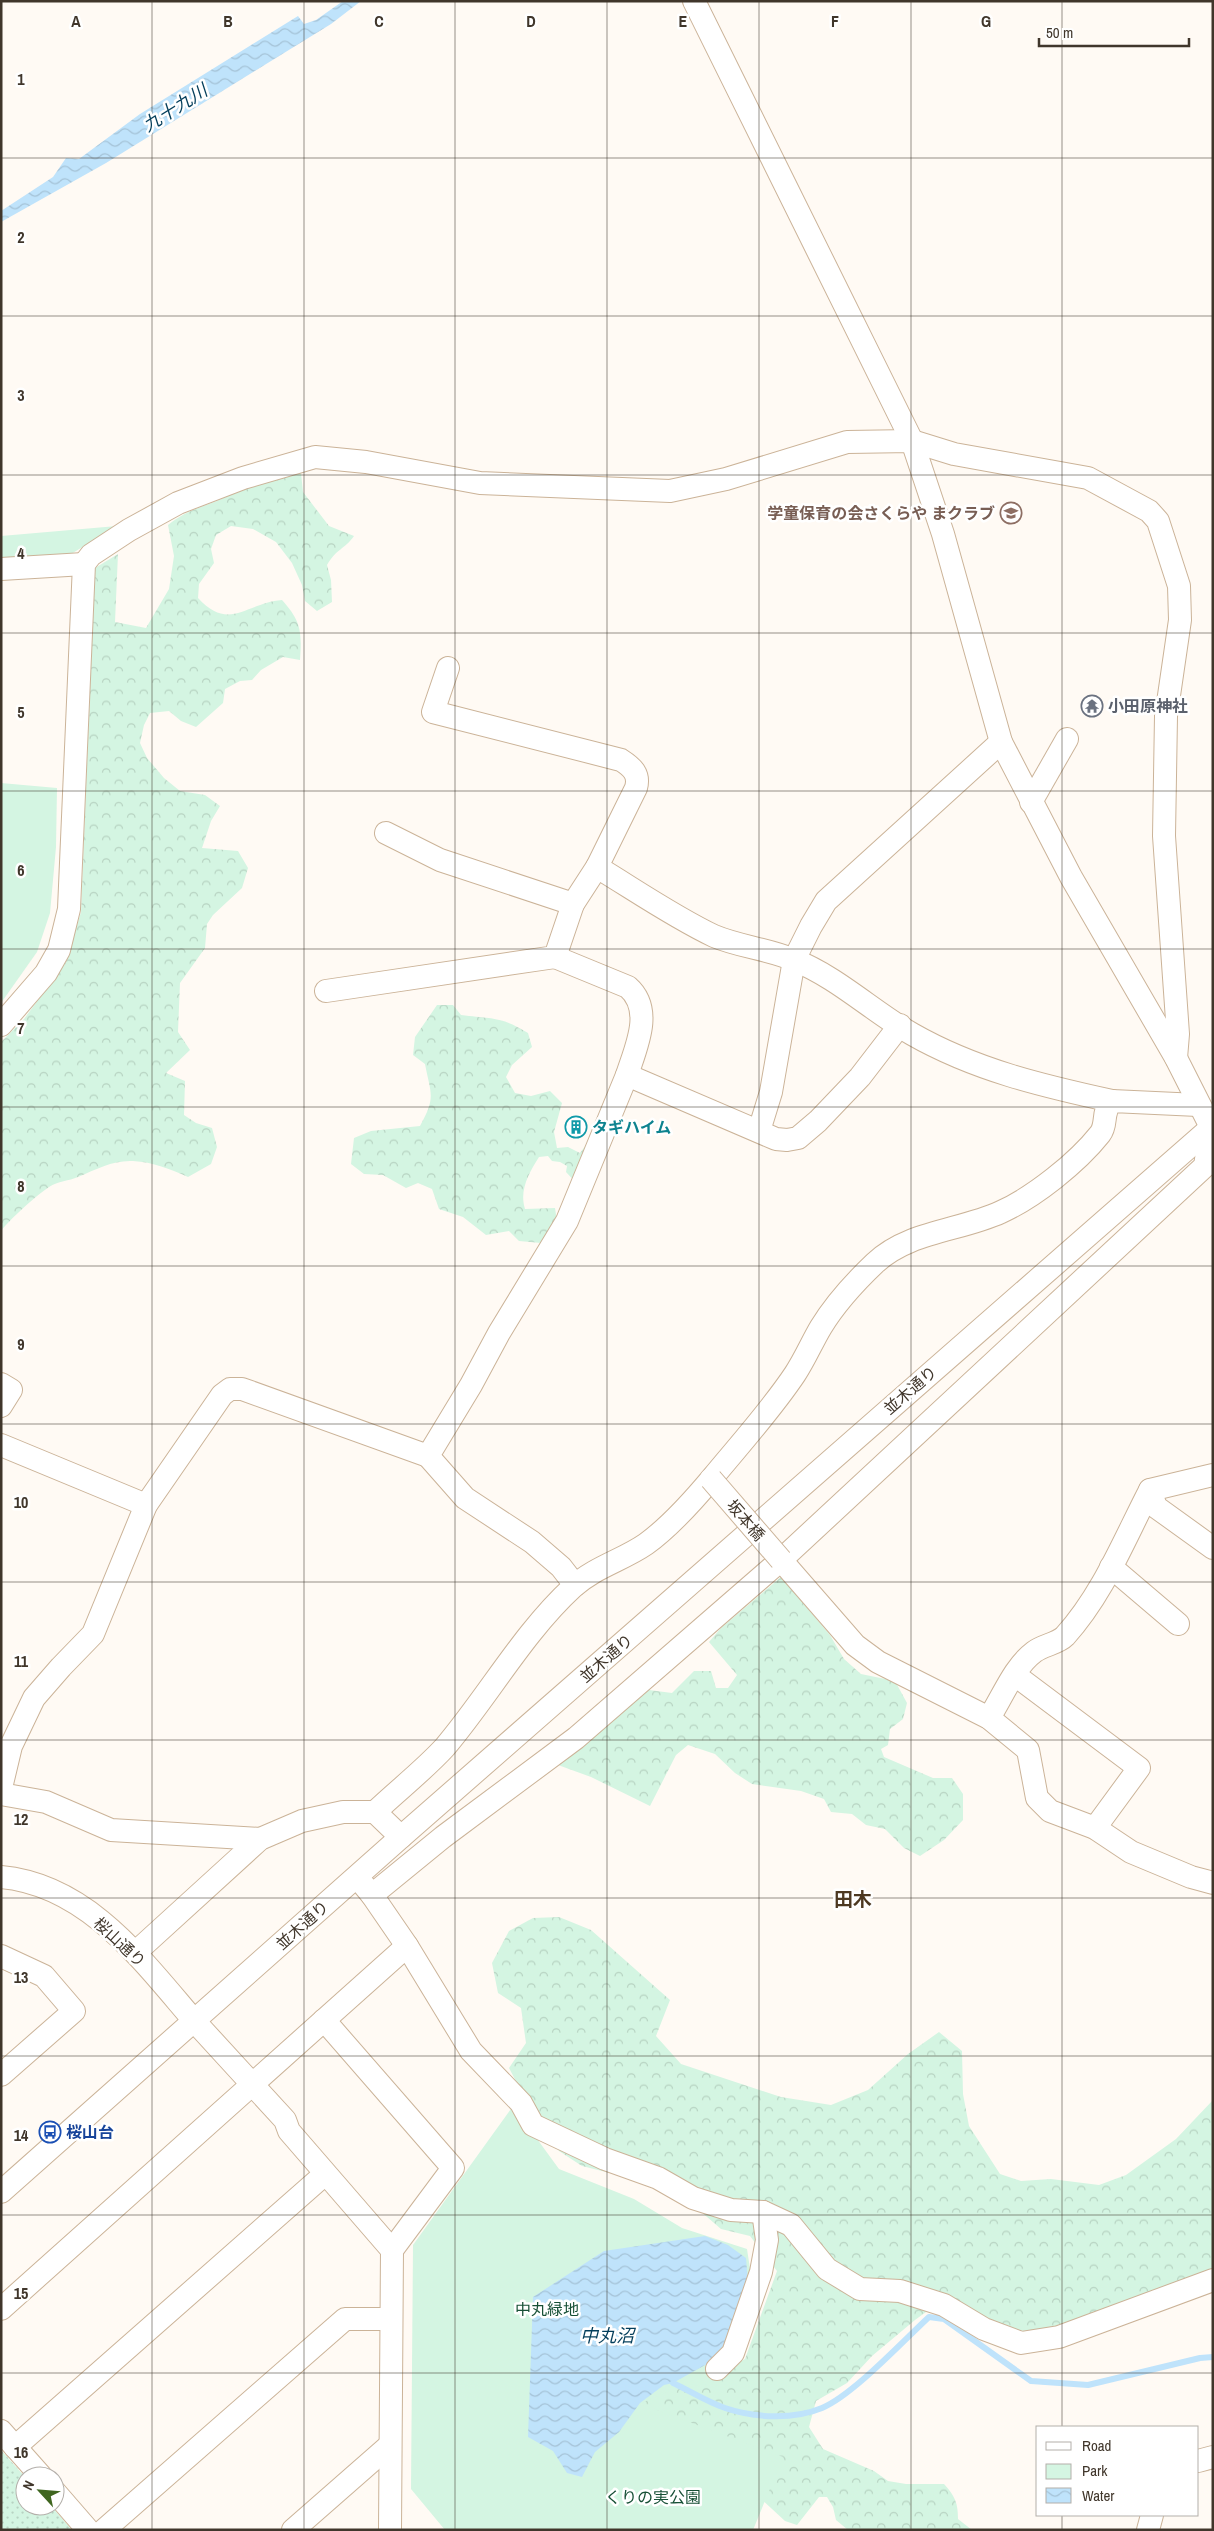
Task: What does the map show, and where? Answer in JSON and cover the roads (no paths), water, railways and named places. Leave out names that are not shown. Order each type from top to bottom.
[{"type":"street","points":[[372,1894],[443,1836],[576,1738],[781,1560],[1205,1166],[1212,1128],[1176,1058],[1031,802],[1001,742],[943,534],[912,441],[694,1]]},
{"type":"street","points":[[1,1025],[46,973],[59,950],[69,909],[84,564],[91,555],[128,530],[178,504],[243,478],[315,457],[366,462],[480,483],[670,491],[726,479],[847,442],[912,441],[954,454],[1088,478],[1149,510],[1158,521],[1179,586],[1180,620],[1166,716],[1164,836],[1178,1034],[1176,1058]]},
{"type":"street","points":[[1,569],[84,564]]},
{"type":"street","points":[[448,668],[433,712],[621,760],[630,766],[636,774],[638,780],[636,788],[597,867],[573,904],[555,957]]},
{"type":"street","points":[[1031,802],[1067,739]]},
{"type":"street","points":[[759,1131],[772,1092],[794,960],[810,926],[826,902],[1001,742]]},
{"type":"street","points":[[386,832],[440,860],[573,904]]},
{"type":"street","points":[[597,867],[715,936],[794,960],[827,977],[933,1046],[981,1067],[1028,1082],[1112,1101],[1198,1104]]},
{"type":"street","points":[[326,991],[555,957],[628,987],[636,994],[640,1003],[641,1026],[628,1075],[567,1221],[499,1332],[472,1385],[428,1456]]},
{"type":"street","points":[[628,1075],[776,1138],[787,1140],[798,1138],[818,1121],[860,1077],[900,1026]]},
{"type":"street","points":[[136,1952],[260,1839],[302,1820],[343,1812],[375,1812],[444,1748],[543,1617],[575,1585],[604,1565],[645,1545],[672,1522],[711,1479],[787,1386],[821,1326],[847,1291],[877,1260],[913,1239],[957,1228],[1001,1212],[1031,1195],[1067,1167],[1098,1137],[1103,1131],[1106,1108],[1112,1101]]},
{"type":"street","name":"並木通り","points":[[1,2192],[401,1837],[1212,1128]]},
{"type":"street","points":[[1,1384],[11,1390],[1,1406]]},
{"type":"street","points":[[1,1788],[12,1746],[34,1698],[61,1666],[93,1634],[146,1505],[222,1395],[230,1389],[242,1389],[428,1456],[465,1498],[532,1542],[561,1567],[575,1585]]},
{"type":"street","points":[[1,1445],[146,1505]]},
{"type":"street","points":[[989,1718],[1020,1666],[1035,1651],[1063,1638],[1084,1611],[1111,1567],[1150,1490],[1213,1475]]},
{"type":"street","name":"坂本橋","points":[[711,1479],[855,1645],[878,1662],[989,1718],[1028,1750],[1037,1798],[1050,1811],[1095,1828],[1131,1852],[1191,1877],[1213,1883]]},
{"type":"street","points":[[1150,1490],[1156,1507],[1213,1548]]},
{"type":"street","points":[[1111,1567],[1178,1624]]},
{"type":"street","points":[[1015,1675],[1139,1768],[1095,1828]]},
{"type":"street","points":[[1,1794],[46,1802],[111,1830],[260,1839]]},
{"type":"street","points":[[375,1812],[401,1837]]},
{"type":"street","name":"桜山通り","points":[[1,1877],[25,1880],[65,1898],[107,1925],[136,1952],[252,2086],[285,2120],[289,2131],[392,2250]]},
{"type":"street","points":[[356,1877],[372,1894],[408,1946],[471,2051],[515,2096],[533,2125],[571,2144],[658,2178],[693,2198],[731,2210],[763,2212],[791,2225],[827,2269],[860,2288],[900,2290],[927,2299],[944,2305],[984,2329],[1021,2343],[1059,2337],[1213,2280]]},
{"type":"street","points":[[1,2309],[408,1946]]},
{"type":"street","points":[[1,1956],[44,1976],[74,2011],[1,2075]]},
{"type":"street","points":[[324,2020],[453,2168],[392,2250],[390,2319],[390,2530]]},
{"type":"street","points":[[32,2466],[8,2439],[325,2174]]},
{"type":"street","points":[[717,2369],[733,2353],[761,2272],[767,2240],[763,2212]]},
{"type":"street","points":[[104,2530],[344,2319],[390,2319]]},
{"type":"street","points":[[293,2530],[390,2445]]},
{"type":"street","points":[[1199,2461],[1213,2457]]},
{"type":"street","points":[[65,2504],[88,2530]]},
{"type":"street","points":[[1148,2530],[1152,2516]]},
{"type":"water","name":"九十九川","points":[[343,1],[361,1],[331,24],[106,163],[1,222],[1,211],[53,177],[66,158],[79,159],[140,114],[298,16],[304,24],[316,20]]},
{"type":"water","name":"中丸沼","points":[[705,2236],[728,2245],[746,2258],[748,2282],[727,2341],[714,2360],[673,2383],[664,2385],[640,2403],[619,2432],[595,2452],[582,2477],[567,2473],[553,2451],[528,2437],[533,2297],[604,2251]]},
{"type":"waterway","points":[[673,2383],[712,2403],[749,2414],[786,2416],[811,2412],[834,2401],[863,2380],[929,2317],[944,2319],[1031,2381],[1088,2385],[1200,2358],[1213,2357]]},
{"type":"place","name":"学童保育の会さくらや まクラブ","points":[[1011,513]]},
{"type":"place","name":"小田原神社","points":[[1092,706]]},
{"type":"place","name":"タギハイム","points":[[576,1127]]},
{"type":"place","name":"桜山台","points":[[50,2132]]},
{"type":"district","name":"田木","points":[[853,1899]]},
{"type":"park label","name":"中丸緑地","points":[[547,2309]]},
{"type":"park label","name":"くりの実公園","points":[[653,2497]]}]
